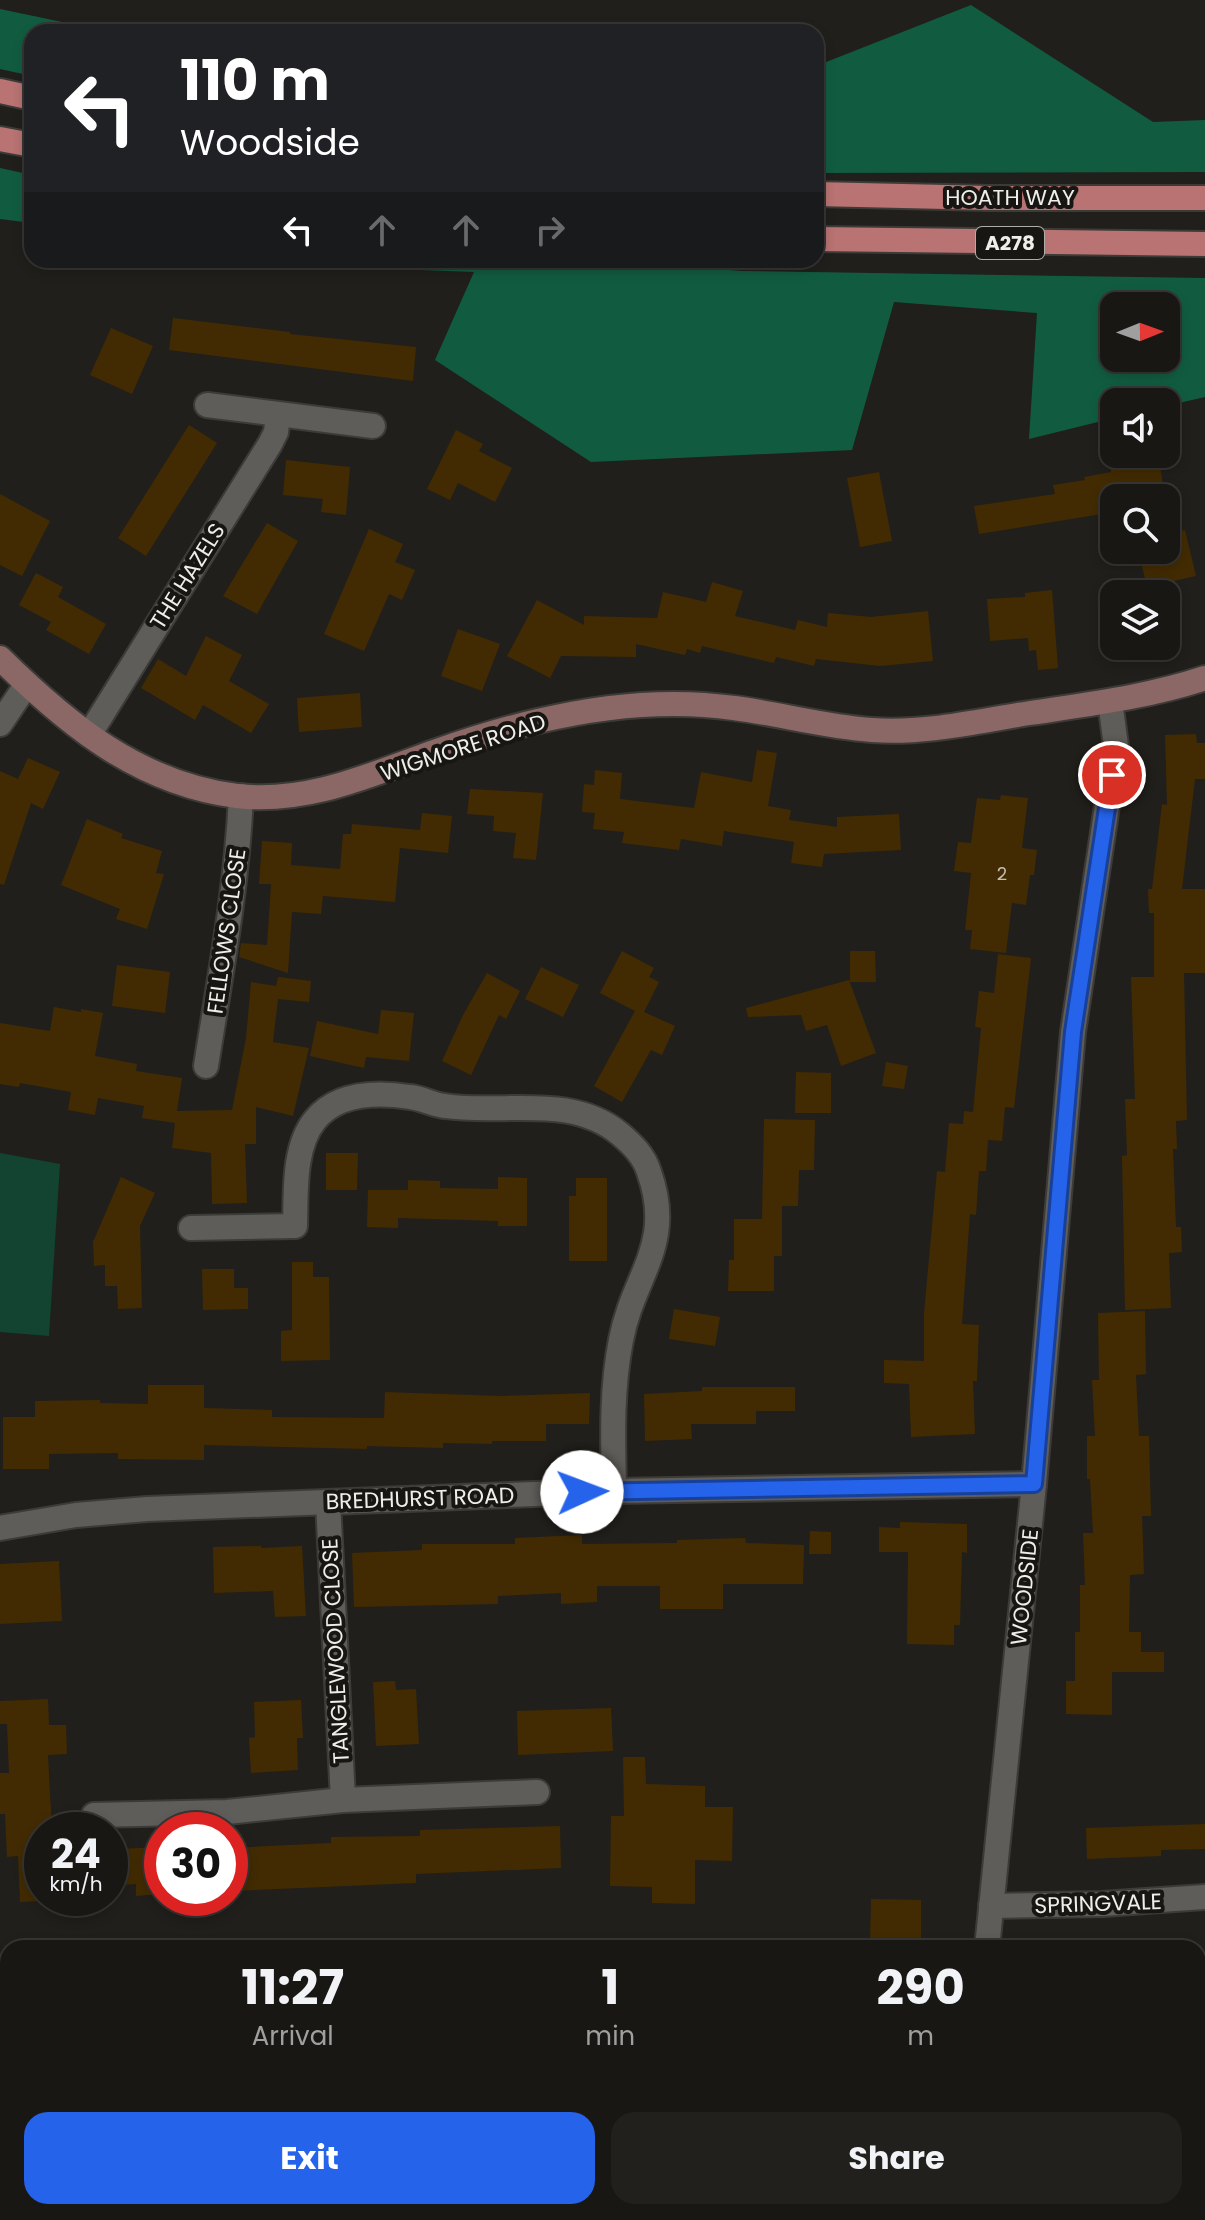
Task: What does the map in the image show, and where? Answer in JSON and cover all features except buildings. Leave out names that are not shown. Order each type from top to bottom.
[{"type":"main road","points":[[0,91],[24,96]]},
{"type":"main road","points":[[0,139],[24,144]]},
{"type":"main road","name":"HOATH WAY","points":[[824,194],[1205,198]]},
{"type":"main road","name":"HOATH WAY","points":[[824,239],[1205,244]]},
{"type":"street","points":[[207,405],[373,426]]},
{"type":"street","name":"THE HAZELS","points":[[89,735],[270,444],[276,432],[278,415]]},
{"type":"street","name":"WIGMORE ROAD","points":[[0,658],[89,735],[116,753],[161,777],[190,787],[241,796],[293,795],[335,787],[448,747],[525,725],[574,714],[647,705],[733,708],[847,728],[904,731],[1110,701],[1205,678]]},
{"type":"street","points":[[0,724],[27,684]]},
{"type":"street","name":"WOODSIDE","points":[[988,1940],[1034,1484],[1073,1032],[1116,746],[1110,701]]},
{"type":"street","name":"FELLOWS CLOSE","points":[[206,1066],[232,888],[241,796]]},
{"type":"street","points":[[191,1228],[295,1226],[296,1183],[305,1137],[314,1121],[340,1101],[361,1096],[411,1097],[445,1106],[561,1109],[607,1123],[638,1152],[648,1169],[656,1194],[657,1235],[651,1260],[629,1310],[619,1353],[614,1390],[614,1491]]},
{"type":"street","name":"BREDHURST ROAD","points":[[0,1528],[76,1515],[147,1509],[614,1491],[1034,1484]]},
{"type":"street","name":"TANGLEWOOD CLOSE","points":[[328,1502],[343,1800]]},
{"type":"street","points":[[128,1814],[227,1812],[343,1800],[537,1792]]},
{"type":"street","name":"SPRINGVALE","points":[[991,1906],[1102,1904],[1205,1897]]},
{"type":"green space","points":[[971,5],[1153,122],[1205,120],[1205,172],[824,173],[824,63]]},
{"type":"green space","points":[[0,9],[72,24],[24,24],[24,74],[0,69]]},
{"type":"green space","points":[[0,168],[24,173],[24,222],[0,219]]},
{"type":"green space","points":[[368,268],[698,268],[1205,278],[1205,397],[1180,403],[1180,388],[1100,388],[1100,421],[1029,439],[1037,313],[894,302],[852,450],[591,462],[435,360],[474,272]]},
{"type":"green space","points":[[0,1153],[60,1164],[49,1336],[0,1332]]},
{"type":"route","points":[[582,1492],[1034,1484],[1073,1032],[1112,775]]}]
